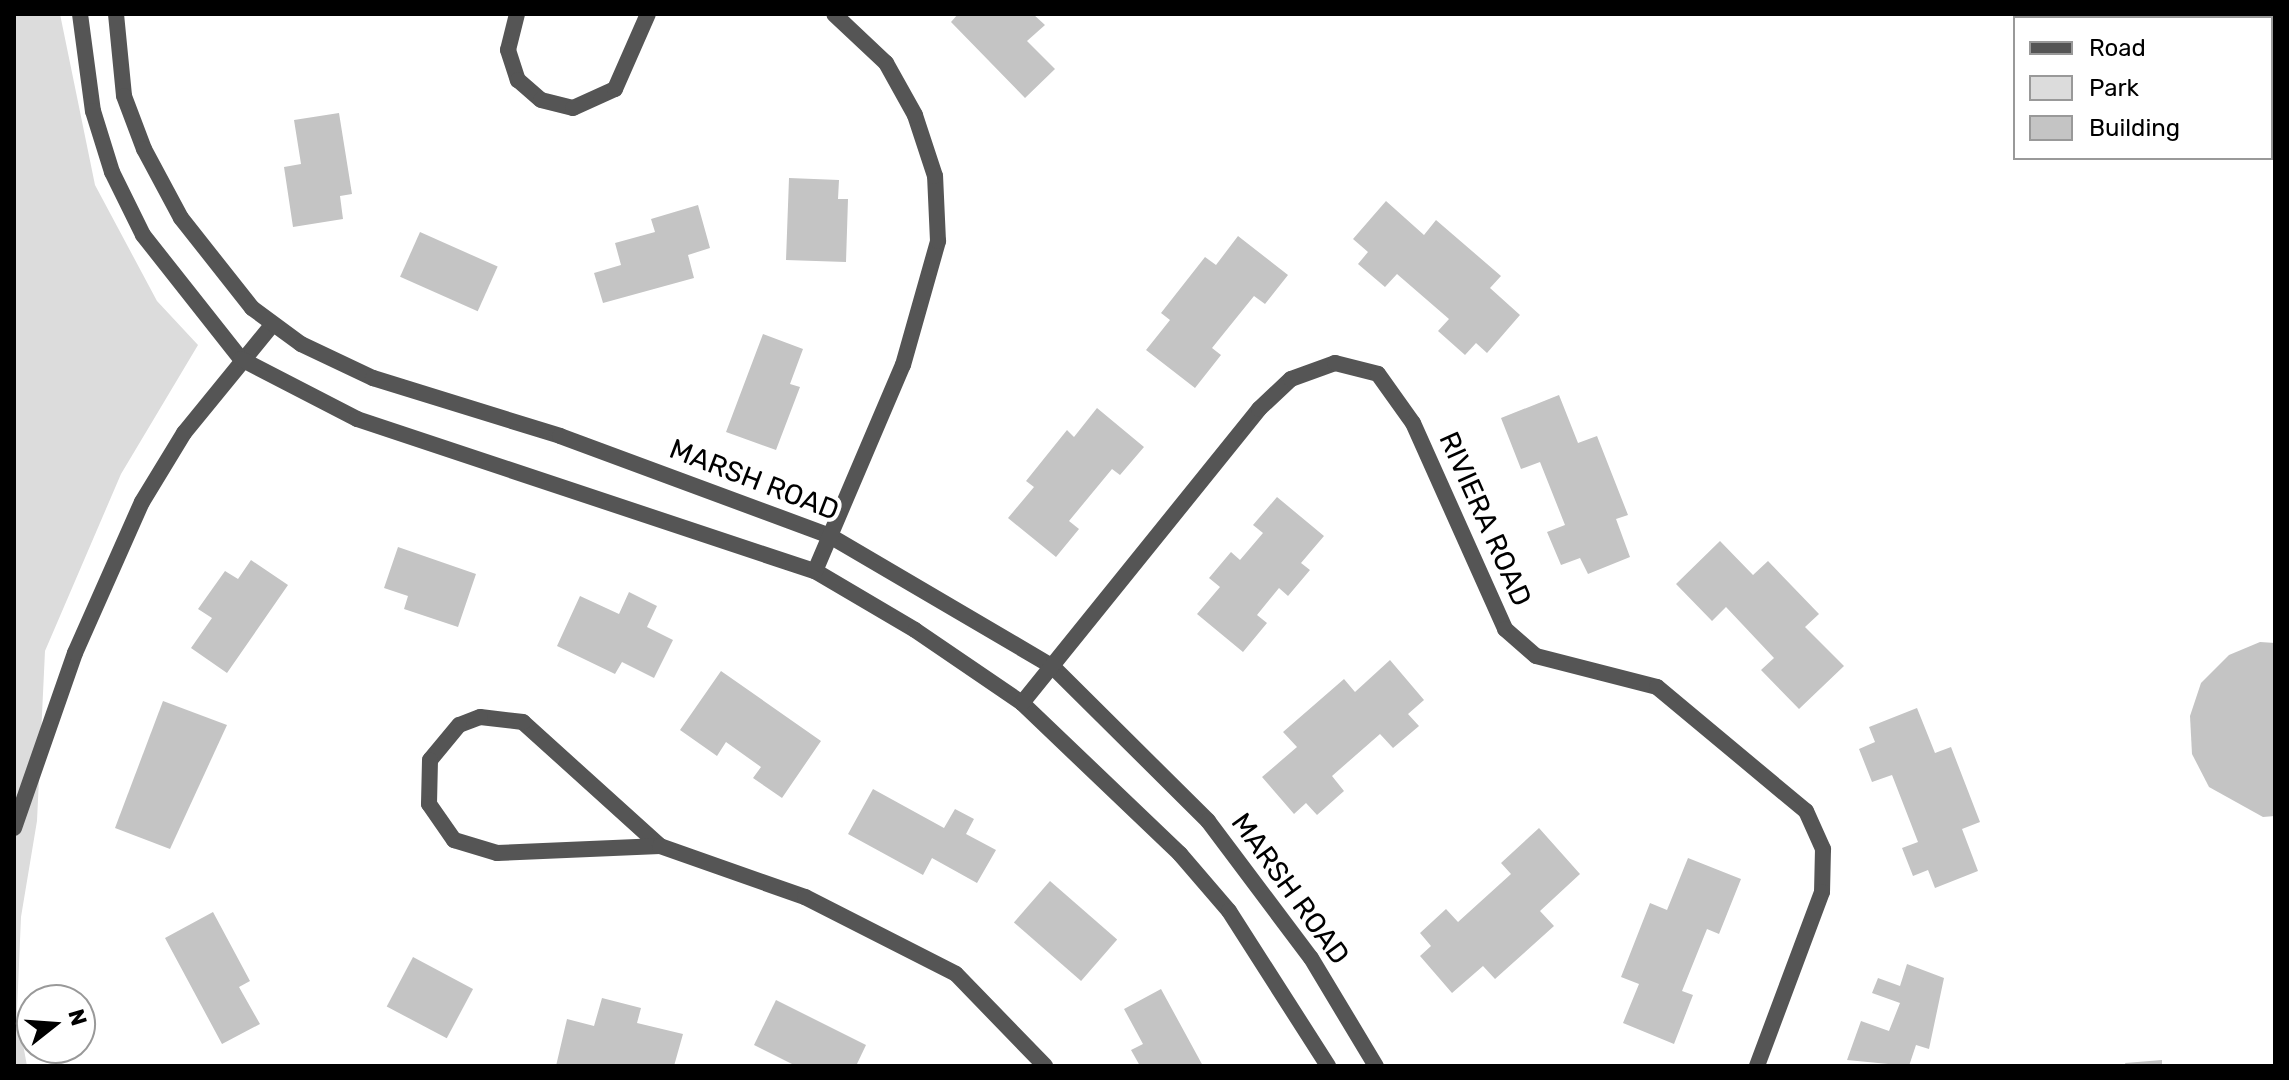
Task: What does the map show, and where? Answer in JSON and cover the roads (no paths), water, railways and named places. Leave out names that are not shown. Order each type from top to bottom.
[{"type":"street","points":[[80,14],[93,111],[112,172],[143,235],[241,359],[357,419],[815,571],[1022,703],[1090,762],[1229,911],[1328,1066]]},
{"type":"street","name":"MARSH ROAD","points":[[116,14],[124,96],[144,149],[212,261],[272,325],[373,378],[560,436],[830,536],[1052,666],[1208,821],[1311,958],[1376,1066]]},
{"type":"street","points":[[517,14],[508,50],[518,80],[541,100],[573,108],[615,89],[648,14]]},
{"type":"street","points":[[815,571],[919,319],[939,207],[928,147],[901,88],[834,14]]},
{"type":"street","points":[[14,828],[75,653],[142,502],[241,359],[272,325]]},
{"type":"street","name":"RIVIERA ROAD","points":[[1022,703],[1240,432],[1291,379],[1335,363],[1378,374],[1413,423],[1505,629],[1536,656],[1657,687],[1806,811],[1823,849],[1822,892],[1757,1066]]},
{"type":"street","points":[[660,846],[523,722],[502,716],[459,725],[430,760],[426,782],[438,824],[475,850],[660,846],[805,897],[906,945],[956,974],[1045,1066]]}]
